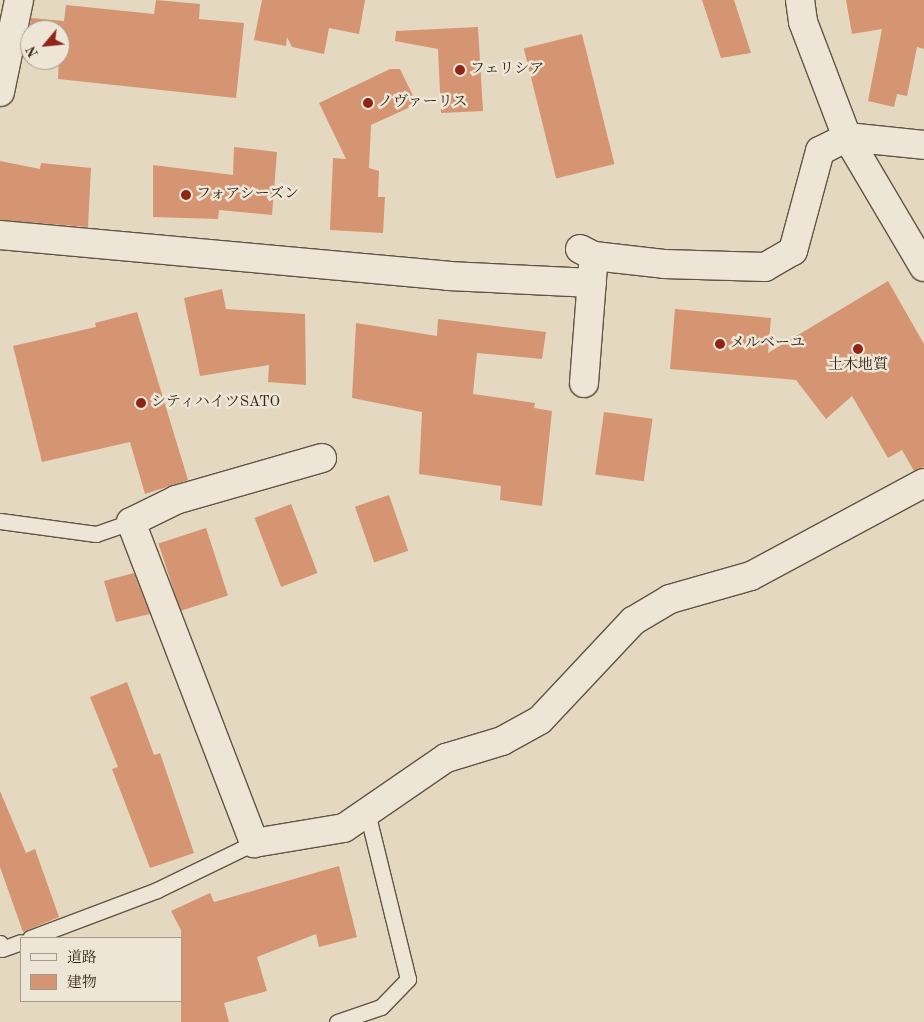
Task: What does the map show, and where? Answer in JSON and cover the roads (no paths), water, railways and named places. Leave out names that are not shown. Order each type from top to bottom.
[{"type":"street","points":[[0,92],[19,0]]},
{"type":"street","points":[[800,0],[803,22],[847,137],[924,267]]},
{"type":"street","points":[[584,383],[592,283],[587,252],[754,270],[775,263],[793,251],[820,152],[847,137],[924,145]]},
{"type":"street","points":[[0,235],[448,276],[592,283]]},
{"type":"street","points":[[322,458],[176,500],[131,522],[254,843],[344,828],[446,758],[502,741],[540,720],[633,621],[670,599],[751,576],[924,483]]},
{"type":"lane","points":[[0,521],[96,534],[131,522]]},
{"type":"lane","points":[[337,1022],[381,1006],[408,979],[367,812]]},
{"type":"lane","points":[[33,937],[157,890],[254,843]]},
{"type":"lane","points":[[0,944],[2,949],[20,942]]},
{"type":"place","name":"フェリシア","points":[[460,70]]},
{"type":"place","name":"ノヴァーリス","points":[[368,103]]},
{"type":"place","name":"フォアシーズン","points":[[186,195]]},
{"type":"place","name":"メルベーユ","points":[[720,344]]},
{"type":"place","name":"土木地質","points":[[858,349]]},
{"type":"place","name":"シティハイツSATO","points":[[141,403]]}]
